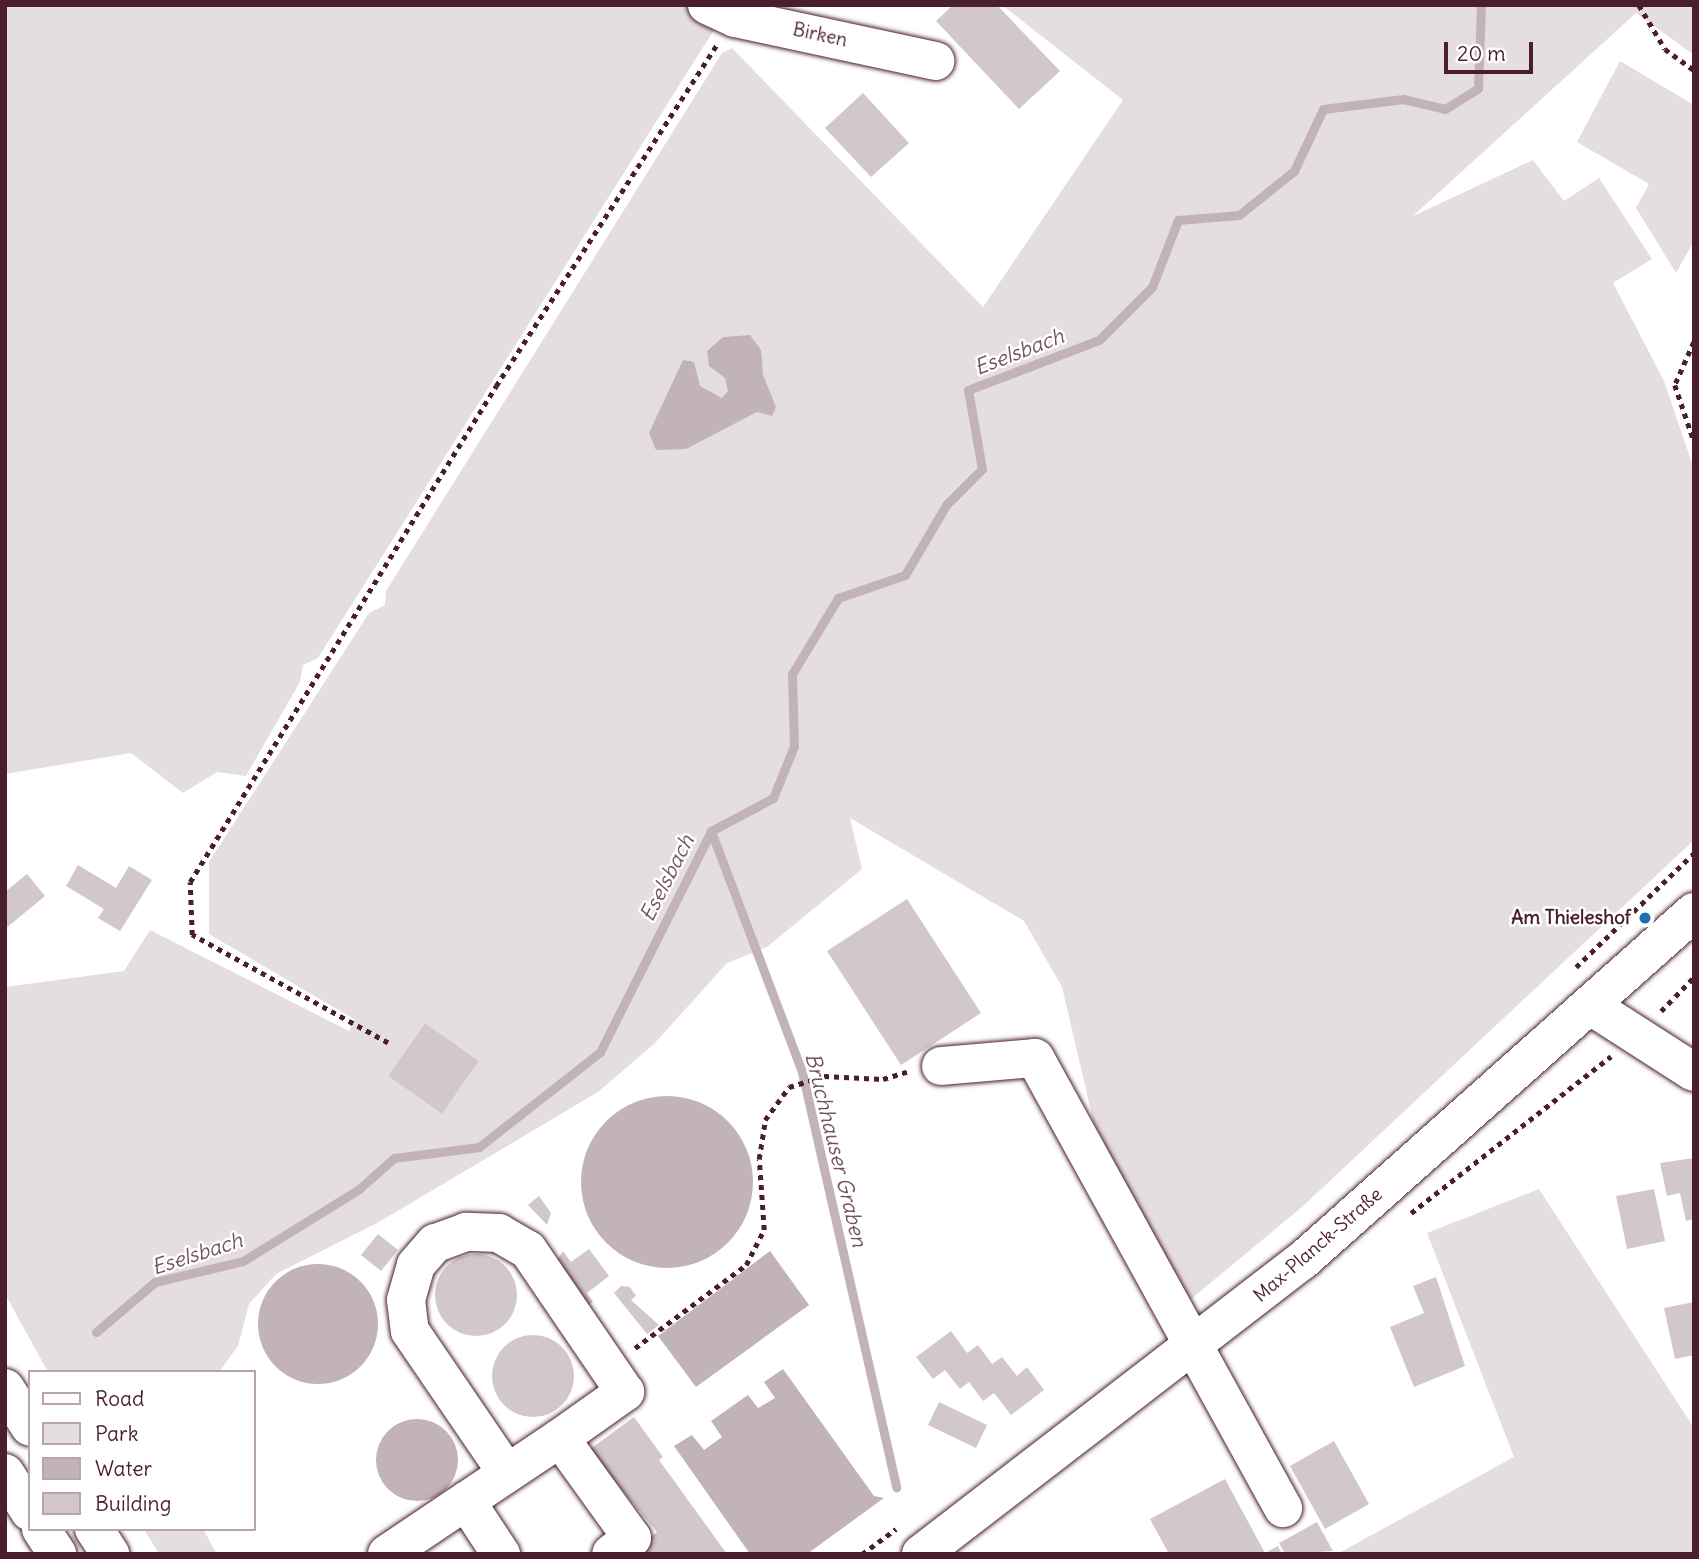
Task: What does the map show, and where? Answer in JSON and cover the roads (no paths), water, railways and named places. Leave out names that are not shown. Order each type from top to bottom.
[{"type":"main road","name":"Birken","points":[[721,12],[935,61]]},
{"type":"main road","name":"Max-Planck-Straße","points":[[912,1539],[1195,1349],[1591,1006],[1694,912]]},
{"type":"main road","points":[[1591,1006],[1694,1072]]},
{"type":"main road","points":[[941,1066],[1035,1058],[1283,1508]]},
{"type":"main road","points":[[387,1554],[560,1438],[625,1392],[528,1250],[499,1233],[466,1232],[435,1243],[416,1265],[406,1300],[410,1331],[507,1473]]},
{"type":"main road","points":[[5,1388],[28,1424]]},
{"type":"main road","points":[[560,1438],[632,1538],[611,1554]]},
{"type":"main road","points":[[5,1473],[28,1508]]},
{"type":"main road","points":[[466,1501],[501,1554]]},
{"type":"main road","points":[[42,1531],[57,1554]]},
{"type":"main road","points":[[95,1531],[110,1554]]},
{"type":"water","points":[[750,335],[761,350],[763,375],[776,407],[772,416],[757,412],[686,449],[656,450],[649,433],[683,360],[694,362],[700,386],[722,398],[728,391],[725,378],[709,366],[707,351],[723,337]]},
{"type":"water","points":[[667,1096],[700,1102],[728,1121],[747,1149],[753,1182],[747,1215],[728,1243],[700,1262],[667,1268],[634,1262],[606,1243],[587,1215],[581,1182],[587,1149],[606,1121],[634,1102]]},
{"type":"water","points":[[770,1251],[809,1305],[696,1387],[658,1336]]},
{"type":"water","points":[[318,1264],[341,1269],[360,1282],[373,1301],[378,1324],[373,1347],[360,1366],[341,1379],[318,1384],[295,1379],[276,1366],[263,1347],[258,1324],[263,1301],[276,1282],[295,1269]]},
{"type":"water","points":[[783,1369],[874,1496],[884,1498],[807,1554],[750,1554],[674,1446],[692,1435],[704,1450],[722,1437],[711,1421],[748,1395],[758,1408],[775,1398],[764,1382]]},
{"type":"water","points":[[409,1419],[425,1419],[440,1426],[451,1437],[458,1452],[455,1476],[446,1489],[425,1501],[409,1501],[394,1494],[383,1483],[376,1468],[376,1452],[383,1437],[394,1426]]},
{"type":"waterway","name":"Eselsbach","points":[[96,1332],[155,1282],[243,1261],[359,1189],[394,1158],[479,1147],[600,1052],[711,831],[773,798],[794,746],[792,674],[838,598],[905,575],[946,505],[982,469],[968,390],[1099,340],[1152,287],[1178,220],[1239,215],[1294,171],[1323,109],[1403,99],[1445,109],[1478,88],[1481,5]]},
{"type":"waterway","name":"Bruchhauser Graben","points":[[711,831],[802,1072],[896,1487]]},
{"type":"place","name":"Am Thieleshof","points":[[1645,918]]}]
